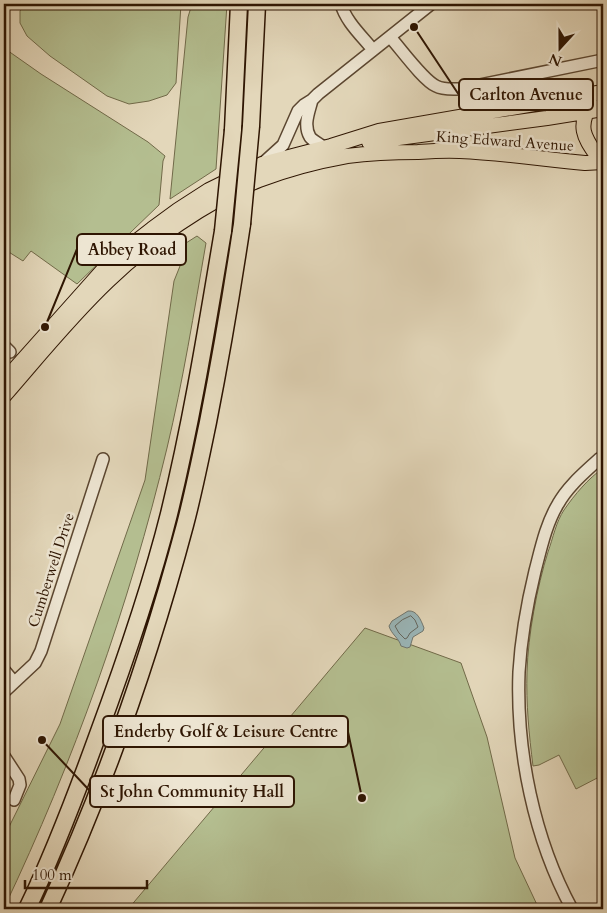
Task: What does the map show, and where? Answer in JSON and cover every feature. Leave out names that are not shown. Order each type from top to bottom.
[{"type":"highway","points":[[27,909],[84,774],[150,580],[168,516],[189,424],[223,231],[233,130],[238,4]]},
{"type":"highway","points":[[48,909],[118,737],[159,614],[185,524],[200,462],[217,377],[242,224],[252,126],[257,4]]},
{"type":"main road","points":[[601,92],[587,111],[583,125],[585,138],[602,163]]},
{"type":"main road","name":"King Edward Avenue","points":[[4,381],[103,270],[178,210],[209,190],[262,164],[379,131],[601,92]]},
{"type":"main road","name":"King Edward Avenue","points":[[327,146],[393,139],[603,109]]},
{"type":"main road","name":"King Edward Avenue","points":[[4,396],[108,280],[179,224],[217,201],[259,180],[292,169],[345,156],[374,153],[459,151],[602,163]]},
{"type":"street","points":[[341,4],[349,21],[373,50]]},
{"type":"street","points":[[262,164],[283,145],[298,111],[304,105],[431,4]]},
{"type":"street","points":[[390,37],[426,79],[437,87],[442,88],[460,89],[603,60]]},
{"type":"street","points":[[312,100],[306,122],[310,137],[327,146]]},
{"type":"street","points":[[572,909],[551,863],[538,826],[528,788],[520,718],[519,672],[528,600],[540,550],[549,524],[558,503],[572,484],[603,457]]},
{"type":"street","name":"Cumberwell Drive","points":[[4,692],[35,664],[41,651],[103,459]]},
{"type":"street","points":[[4,670],[14,682]]},
{"type":"street","points":[[4,756],[19,779],[20,785],[14,800]]},
{"type":"green space","points":[[24,4],[181,4],[176,83],[167,95],[149,101],[129,104],[107,96],[50,56],[27,36],[20,23],[20,11]]},
{"type":"green space","points":[[192,4],[227,4],[216,169],[170,199],[188,17]]},
{"type":"green space","points":[[4,48],[41,74],[148,142],[165,156],[159,205],[77,284],[31,251],[23,261],[4,249]]},
{"type":"green space","points":[[197,236],[206,243],[178,397],[152,507],[98,682],[54,796],[4,908],[4,837],[60,724],[145,480],[174,281],[186,243]]},
{"type":"green space","points":[[603,468],[603,775],[576,789],[559,755],[533,766],[527,707],[528,658],[537,596],[557,525],[564,510],[577,493]]},
{"type":"green space","points":[[365,628],[461,663],[487,737],[515,858],[539,909],[130,909],[129,908]]},
{"type":"water","points":[[408,611],[416,614],[424,628],[423,631],[413,637],[410,647],[407,648],[401,646],[389,626],[392,621]]},
{"type":"place","name":"Carlton Avenue","points":[[414,27]]},
{"type":"place","name":"Abbey Road","points":[[45,327]]},
{"type":"place","name":"St John Community Hall","points":[[42,740]]},
{"type":"place","name":"Enderby Golf & Leisure Centre","points":[[362,798]]}]
